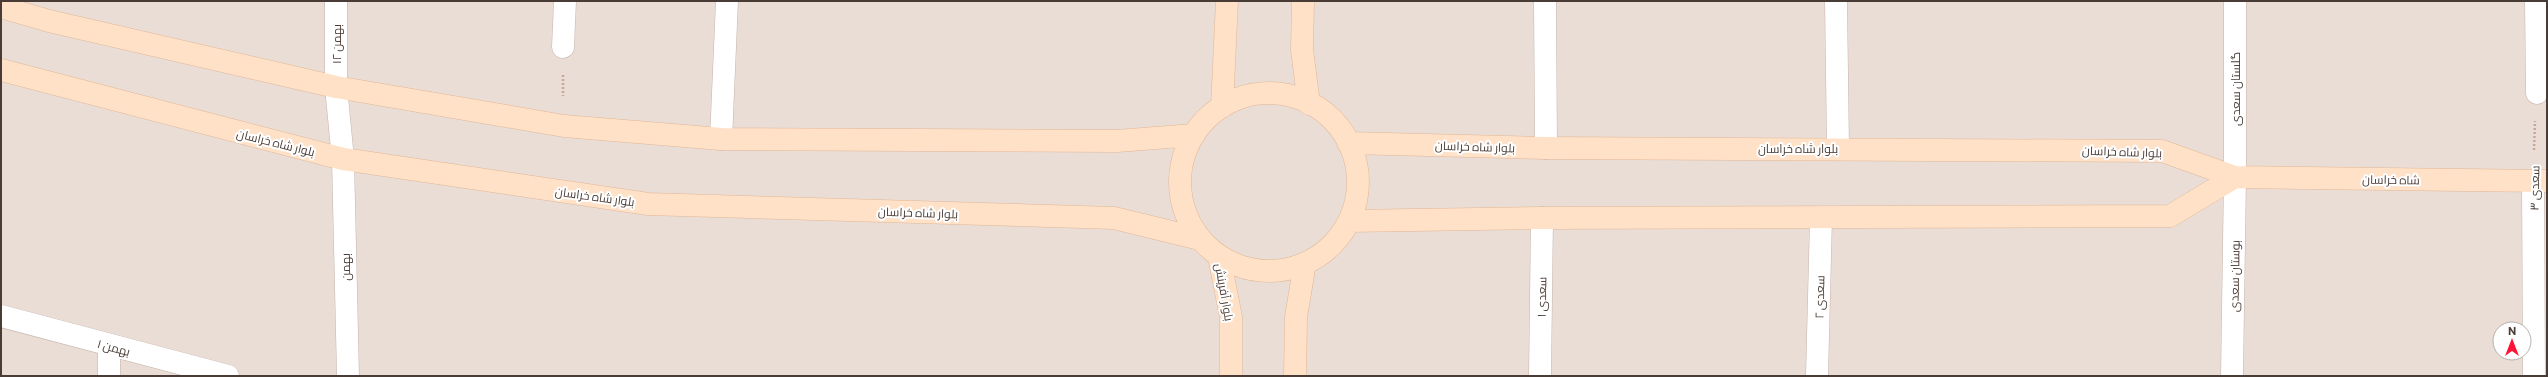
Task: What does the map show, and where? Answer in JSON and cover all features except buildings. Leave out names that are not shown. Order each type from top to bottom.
[{"type":"main road","points":[[1222,107],[1227,1]]},
{"type":"main road","points":[[1303,1],[1302,50],[1309,104]]},
{"type":"main road","points":[[1,7],[48,20],[336,87],[564,126],[721,140],[1117,141],[1194,135]]},
{"type":"main road","name":"بلوار شاه خراسان","points":[[1,70],[343,159],[648,204],[1114,218],[1200,239]]},
{"type":"main road","points":[[1270,93],[1296,98],[1309,104],[1318,109],[1337,126],[1348,143],[1358,172],[1357,197],[1349,221],[1335,242],[1316,258],[1292,268],[1267,271],[1242,267],[1219,257],[1200,239],[1186,218],[1180,193],[1180,168],[1188,144],[1202,123],[1222,107],[1245,96],[1270,93]]},
{"type":"main road","name":"بلوار شاه خراسان","points":[[1348,143],[1546,148],[2162,150],[2235,177]]},
{"type":"main road","points":[[1349,221],[1542,218],[2170,216],[2235,177]]},
{"type":"main road","name":"شاه خراسان","points":[[2235,177],[2540,181]]},
{"type":"main road","name":"بلوار آفرینش","points":[[1219,257],[1232,317],[1231,376]]},
{"type":"main road","points":[[1295,376],[1296,317],[1305,263]]},
{"type":"street","name":"۱۲ بهمن","points":[[336,1],[336,87],[343,159]]},
{"type":"street","points":[[563,47],[565,1]]},
{"type":"street","points":[[721,140],[727,1]]},
{"type":"street","points":[[1545,1],[1546,148]]},
{"type":"street","points":[[1836,1],[1838,148]]},
{"type":"street","name":"گلستان سعدی","points":[[2235,1],[2235,177]]},
{"type":"street","points":[[2536,1],[2537,93]]},
{"type":"street","name":"بهمن","points":[[343,159],[348,376]]},
{"type":"street","name":"بوستان سعدی","points":[[2232,376],[2235,177]]},
{"type":"street","name":"سعدی ۳","points":[[2534,376],[2540,181]]},
{"type":"street","name":"سعدی ۱","points":[[1540,376],[1542,218]]},
{"type":"street","name":"سعدی ۲","points":[[1817,376],[1821,218]]},
{"type":"street","name":"بهمن ۱","points":[[1,316],[109,346],[228,376]]},
{"type":"street","points":[[109,346],[109,376]]},
{"type":"path","points":[[563,47],[564,126]]},
{"type":"path","name":"سعدی ۳","points":[[2537,93],[2540,181]]},
{"type":"shaded area","points":[[1,1],[2547,1],[2547,376],[1,376]]}]
